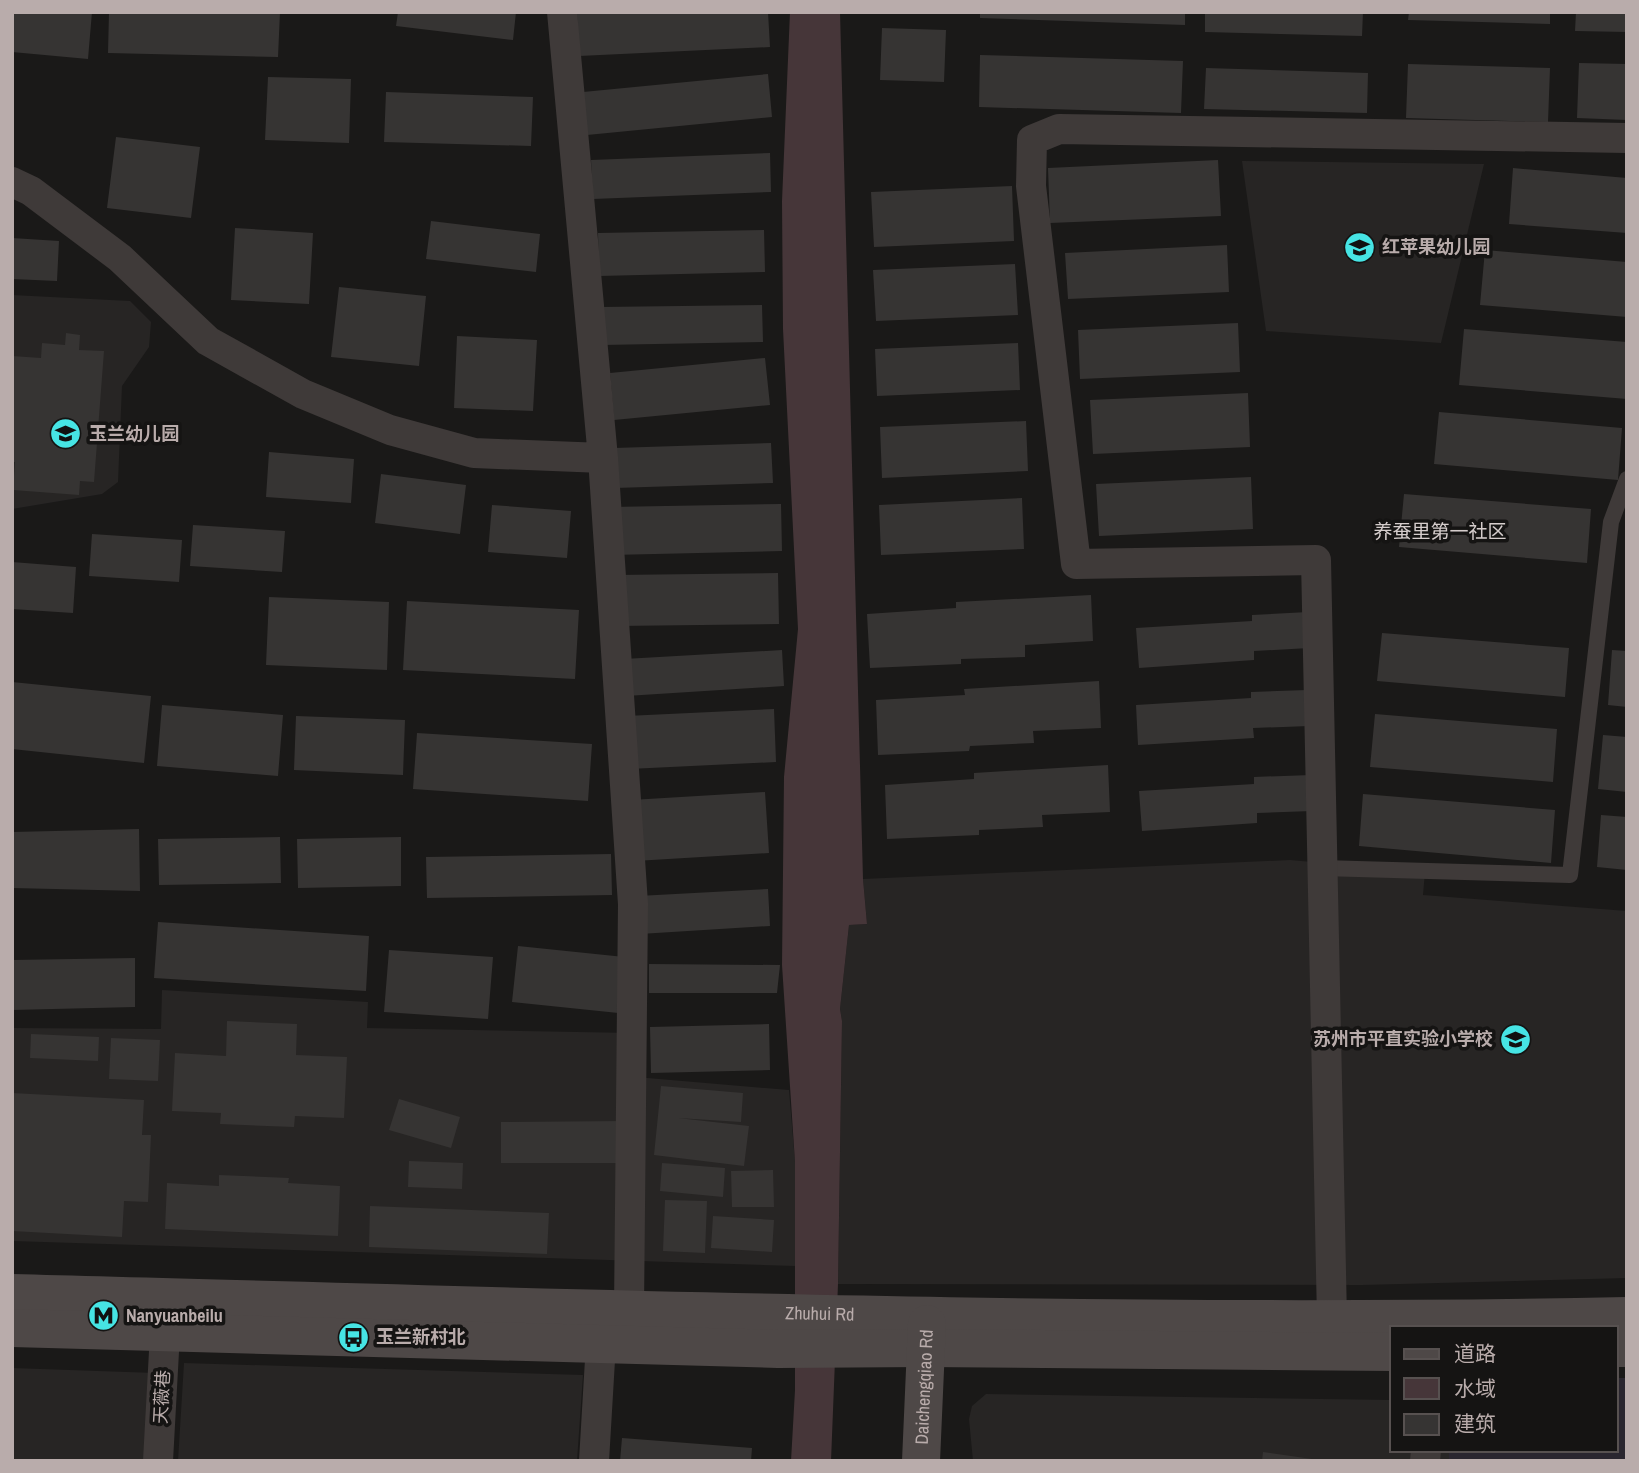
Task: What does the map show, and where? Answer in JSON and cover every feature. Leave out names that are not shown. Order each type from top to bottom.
[{"type":"main road","name":"Zhuhui Rd","points":[[12,1293],[629,1309],[775,1331]]},
{"type":"main road","name":"Zhuhui Rd","points":[[1412,1326],[1627,1316]]},
{"type":"main road","name":"Zhuhui Rd","points":[[12,1328],[601,1343],[775,1331],[1329,1335],[1390,1328]]},
{"type":"main road","name":"Daichengqiao Rd","points":[[921,1461],[937,1332]]},
{"type":"main road","name":"Daichengqiao Rd","points":[[937,1332],[942,1461]]},
{"type":"main road","name":"Zhuhui Rd","points":[[1329,1335],[1390,1351]]},
{"type":"street","points":[[562,12],[603,458],[633,904],[629,1309]]},
{"type":"street","points":[[1329,1335],[1316,560],[1076,564],[1031,186],[1032,140],[1059,129],[1627,138]]},
{"type":"street","points":[[12,181],[31,191],[120,258],[208,341],[303,394],[390,430],[474,453],[603,458]]},
{"type":"street","name":"天薇巷","points":[[158,1461],[165,1333]]},
{"type":"street","points":[[594,1461],[601,1343]]},
{"type":"lane","points":[[1322,868],[1570,875],[1611,522],[1627,479]]},
{"type":"shaded area","name":"红苹果幼儿园","points":[[1242,161],[1484,164],[1441,343],[1266,331]]},
{"type":"shaded area","name":"玉兰幼儿园","points":[[12,295],[130,301],[151,322],[149,347],[122,386],[118,482],[102,494],[12,509]]},
{"type":"shaded area","points":[[1290,860],[1425,872],[1423,895],[1627,911],[1627,1278],[1362,1285],[838,1284],[840,1009],[849,925],[867,924],[863,879]]},
{"type":"shaded area","points":[[162,990],[368,1002],[367,1028],[633,1033],[636,1077],[789,1090],[795,1162],[795,1266],[12,1241],[12,1028],[161,1029]]},
{"type":"shaded area","points":[[184,1363],[583,1375],[577,1461],[178,1461]]},
{"type":"shaded area","points":[[12,1368],[156,1373],[151,1461],[12,1461]]},
{"type":"shaded area","points":[[1618,1378],[1627,1378],[1627,1461],[1449,1461],[1449,1452],[1618,1452]]},
{"type":"shaded area","points":[[986,1394],[1390,1400],[1390,1452],[1449,1452],[1449,1461],[973,1461],[969,1419],[972,1406]]},
{"type":"water","points":[[790,12],[840,12],[863,879],[867,924],[849,925],[840,1009],[838,1284],[831,1461],[791,1461],[795,1390],[795,1162],[782,965],[784,777],[798,629],[783,329],[782,201]]},
{"type":"building","points":[[12,12],[92,12],[88,59],[12,52]]},
{"type":"building","points":[[109,12],[280,12],[278,57],[108,53]]},
{"type":"building","points":[[398,12],[516,12],[513,40],[396,26]]},
{"type":"building","points":[[768,12],[770,47],[579,56],[577,14]]},
{"type":"building","points":[[980,12],[1185,12],[1185,25],[980,18]]},
{"type":"building","points":[[1205,12],[1363,12],[1362,36],[1205,32]]},
{"type":"building","points":[[1409,12],[1550,12],[1550,24],[1408,20]]},
{"type":"building","points":[[1576,12],[1627,12],[1627,32],[1575,31]]},
{"type":"building","points":[[882,28],[946,30],[944,82],[880,80]]},
{"type":"building","points":[[980,55],[1183,61],[1181,113],[979,107]]},
{"type":"building","points":[[1579,63],[1627,64],[1627,120],[1577,118]]},
{"type":"building","points":[[1408,64],[1550,68],[1548,122],[1406,118]]},
{"type":"building","points":[[1206,68],[1368,73],[1367,113],[1204,109]]},
{"type":"building","points":[[768,74],[772,117],[587,135],[583,92]]},
{"type":"building","points":[[268,77],[351,79],[349,143],[265,140]]},
{"type":"building","points":[[386,92],[533,97],[531,146],[384,142]]},
{"type":"building","points":[[116,137],[200,147],[191,218],[107,208]]},
{"type":"building","points":[[770,153],[771,192],[593,199],[591,160]]},
{"type":"building","points":[[1218,160],[1221,216],[1050,223],[1048,168]]},
{"type":"building","points":[[1513,168],[1627,178],[1627,233],[1509,224]]},
{"type":"building","points":[[1012,186],[1014,241],[874,247],[871,192]]},
{"type":"building","points":[[431,221],[540,234],[536,272],[426,259]]},
{"type":"building","points":[[235,228],[313,233],[309,304],[231,300]]},
{"type":"building","points":[[764,230],[765,272],[599,276],[598,233]]},
{"type":"building","points":[[12,238],[59,241],[57,281],[12,279]]},
{"type":"building","points":[[1227,245],[1229,292],[1068,299],[1065,253]]},
{"type":"building","points":[[1485,250],[1627,262],[1627,317],[1480,305]]},
{"type":"building","points":[[1015,264],[1018,315],[876,321],[873,270]]},
{"type":"building","points":[[339,287],[426,296],[419,366],[331,357]]},
{"type":"building","points":[[762,305],[763,342],[602,345],[601,307]]},
{"type":"building","points":[[1238,323],[1240,372],[1080,379],[1078,330]]},
{"type":"building","points":[[1464,329],[1627,342],[1627,399],[1459,385]]},
{"type":"building","points":[[66,333],[80,335],[79,350],[104,351],[94,482],[80,481],[79,495],[13,490],[15,462],[12,462],[12,356],[41,358],[42,343],[65,345]]},
{"type":"building","points":[[457,336],[537,340],[533,411],[454,408]]},
{"type":"building","points":[[1018,343],[1020,390],[877,396],[875,349]]},
{"type":"building","points":[[765,358],[770,405],[614,420],[610,373]]},
{"type":"building","points":[[1248,393],[1250,447],[1093,454],[1090,400]]},
{"type":"building","points":[[1439,412],[1622,428],[1618,480],[1434,464]]},
{"type":"building","points":[[1026,421],[1028,471],[882,478],[880,427]]},
{"type":"building","points":[[771,443],[773,483],[615,488],[614,448]]},
{"type":"building","points":[[269,452],[354,459],[351,503],[266,497]]},
{"type":"building","points":[[381,474],[466,485],[460,534],[375,523]]},
{"type":"building","points":[[1251,477],[1253,529],[1099,536],[1096,484]]},
{"type":"building","points":[[1404,494],[1591,509],[1587,563],[1399,547]]},
{"type":"building","points":[[1022,498],[1024,549],[881,555],[879,505]]},
{"type":"building","points":[[781,504],[782,551],[611,555],[610,507]]},
{"type":"building","points":[[492,505],[571,511],[567,558],[488,552]]},
{"type":"building","points":[[193,525],[285,531],[282,572],[190,566]]},
{"type":"building","points":[[92,534],[182,540],[179,582],[89,576]]},
{"type":"building","points":[[12,562],[76,567],[73,613],[12,609]]},
{"type":"building","points":[[778,573],[779,624],[616,626],[615,575]]},
{"type":"building","points":[[1091,595],[1093,641],[1025,645],[1025,657],[961,659],[961,664],[870,668],[867,614],[956,608],[956,602]]},
{"type":"building","points":[[269,597],[389,602],[387,670],[266,665]]},
{"type":"building","points":[[407,601],[579,610],[575,679],[403,670]]},
{"type":"building","points":[[1308,612],[1309,648],[1254,651],[1254,660],[1139,668],[1136,628],[1252,621],[1252,615]]},
{"type":"building","points":[[1382,633],[1569,648],[1565,697],[1377,681]]},
{"type":"building","points":[[782,650],[784,686],[626,696],[624,659]]},
{"type":"building","points":[[1612,650],[1627,651],[1627,707],[1608,705]]},
{"type":"building","points":[[1099,681],[1101,728],[1033,731],[1034,743],[970,746],[969,751],[878,755],[876,700],[965,695],[964,689]]},
{"type":"building","points":[[12,682],[151,696],[144,763],[12,749]]},
{"type":"building","points":[[1307,690],[1309,726],[1253,728],[1254,738],[1138,745],[1136,705],[1251,698],[1251,692]]},
{"type":"building","points":[[162,705],[283,715],[278,776],[157,766]]},
{"type":"building","points":[[774,709],[776,762],[629,769],[626,716]]},
{"type":"building","points":[[1375,714],[1557,729],[1553,782],[1370,767]]},
{"type":"building","points":[[296,716],[405,720],[403,775],[294,770]]},
{"type":"building","points":[[417,733],[592,744],[588,801],[413,789]]},
{"type":"building","points":[[1603,735],[1627,737],[1627,792],[1598,789]]},
{"type":"building","points":[[1108,765],[1110,812],[1042,815],[1043,827],[979,830],[979,835],[887,839],[885,785],[974,779],[974,773]]},
{"type":"building","points":[[1311,775],[1312,811],[1257,813],[1257,823],[1142,831],[1139,791],[1254,784],[1254,777]]},
{"type":"building","points":[[765,792],[769,853],[635,861],[631,800]]},
{"type":"building","points":[[1363,794],[1555,810],[1551,863],[1359,846]]},
{"type":"building","points":[[1601,815],[1627,817],[1627,870],[1597,867]]},
{"type":"building","points":[[139,829],[140,891],[12,888],[12,832]]},
{"type":"building","points":[[280,837],[281,883],[159,885],[158,839]]},
{"type":"building","points":[[401,837],[401,886],[298,888],[297,839]]},
{"type":"building","points":[[611,854],[612,895],[427,898],[426,857]]},
{"type":"building","points":[[768,889],[770,926],[640,934],[638,896]]},
{"type":"building","points":[[158,922],[369,936],[366,991],[154,978]]},
{"type":"building","points":[[518,946],[634,958],[628,1014],[512,1002]]},
{"type":"building","points":[[389,950],[493,957],[488,1019],[384,1012]]},
{"type":"building","points":[[135,958],[135,1007],[12,1010],[12,960]]},
{"type":"building","points":[[649,964],[780,965],[777,993],[649,993]]},
{"type":"building","points":[[227,1021],[297,1024],[296,1055],[347,1057],[344,1118],[295,1116],[294,1127],[220,1124],[221,1113],[172,1111],[175,1053],[226,1056]]},
{"type":"building","points":[[769,1024],[770,1070],[651,1073],[650,1027]]},
{"type":"building","points":[[31,1034],[99,1037],[98,1061],[30,1058]]},
{"type":"building","points":[[111,1038],[160,1040],[158,1081],[109,1079]]},
{"type":"building","points":[[661,1086],[743,1093],[741,1122],[678,1118],[749,1126],[744,1166],[654,1155]]},
{"type":"building","points":[[12,1093],[144,1100],[142,1135],[151,1135],[148,1202],[124,1201],[122,1237],[12,1231]]},
{"type":"building","points":[[399,1099],[460,1117],[451,1148],[389,1130]]},
{"type":"building","points":[[626,1121],[626,1163],[501,1163],[501,1122]]},
{"type":"building","points":[[409,1161],[463,1163],[462,1189],[408,1187]]},
{"type":"building","points":[[662,1163],[725,1168],[723,1197],[660,1191]]},
{"type":"building","points":[[773,1170],[774,1207],[732,1207],[731,1171]]},
{"type":"building","points":[[219,1175],[289,1178],[288,1183],[340,1186],[338,1236],[165,1229],[167,1183],[219,1186]]},
{"type":"building","points":[[665,1200],[707,1201],[705,1253],[663,1251]]},
{"type":"building","points":[[370,1206],[549,1213],[547,1254],[369,1247]]},
{"type":"building","points":[[713,1216],[774,1220],[772,1252],[711,1248]]},
{"type":"building","points":[[622,1438],[752,1448],[751,1461],[620,1461]]},
{"type":"building","points":[[1263,1452],[1312,1459],[1262,1461]]},
{"type":"place","name":"红苹果幼儿园","points":[[1359,247]]},
{"type":"place","name":"玉兰幼儿园","points":[[66,434]]},
{"type":"place","name":"苏州市平直实验小学校","points":[[1516,1039]]},
{"type":"place","name":"Nanyuanbeilu","points":[[103,1316]]},
{"type":"place","name":"玉兰新村北","points":[[353,1337]]},
{"type":"district","name":"养蚕里第一社区","points":[[1440,531]]}]
